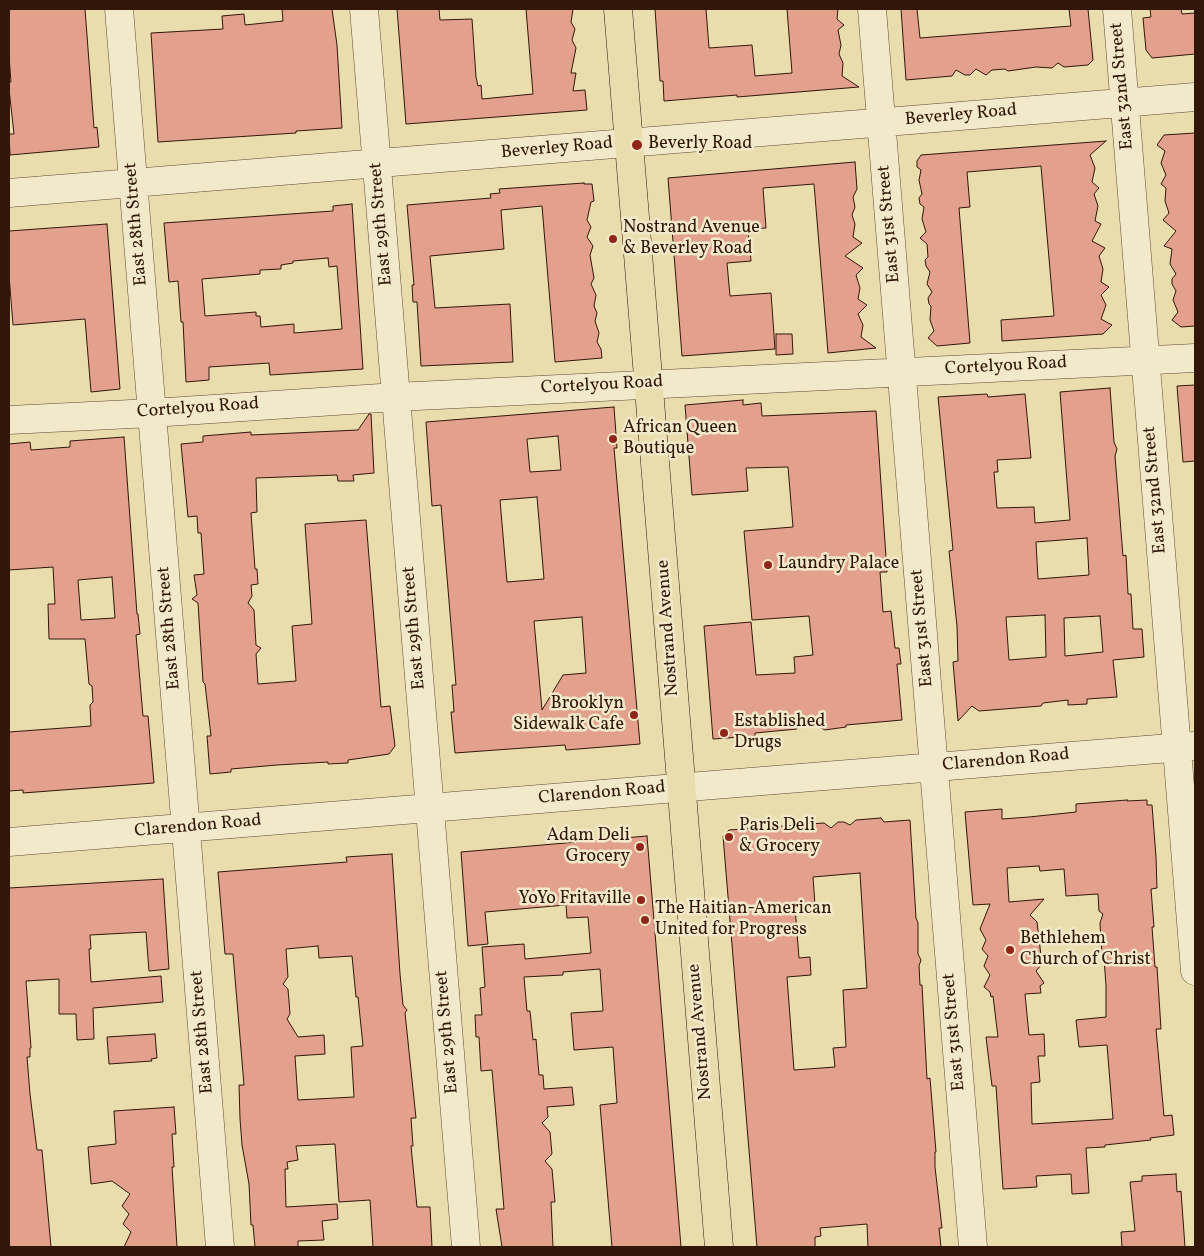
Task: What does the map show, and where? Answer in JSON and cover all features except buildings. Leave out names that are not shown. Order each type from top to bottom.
[{"type":"main road","name":"Nostrand Avenue","points":[[618,9],[719,1247]]},
{"type":"street","name":"East 28th Street","points":[[119,9],[220,1247]]},
{"type":"street","name":"East 29th Street","points":[[364,9],[466,1247]]},
{"type":"street","name":"East 31st Street","points":[[872,9],[973,1247]]},
{"type":"street","name":"East 32nd Street","points":[[1116,9],[1146,360],[1186,747],[1195,971]]},
{"type":"street","name":"Beverley Road","points":[[9,194],[1195,97]]},
{"type":"street","name":"Cortelyou Road","points":[[9,420],[396,397],[1195,358]]},
{"type":"street","name":"Clarendon Road","points":[[9,842],[1186,747]]},
{"type":"place","name":"Beverly Road","points":[[637,145]]},
{"type":"place","name":"Nostrand Avenue & Beverley Road","points":[[613,239]]},
{"type":"place","name":"African Queen Boutique","points":[[613,439]]},
{"type":"place","name":"Laundry Palace","points":[[768,565]]},
{"type":"place","name":"Brooklyn Sidewalk Cafe","points":[[634,715]]},
{"type":"place","name":"Established Drugs","points":[[724,733]]},
{"type":"place","name":"Paris Deli & Grocery","points":[[729,837]]},
{"type":"place","name":"Adam Deli Grocery","points":[[640,847]]},
{"type":"place","name":"YoYo Fritaville","points":[[641,900]]},
{"type":"place","name":"The Haitian-American United for Progress","points":[[645,920]]},
{"type":"place","name":"Bethlehem Church of Christ","points":[[1010,950]]}]
